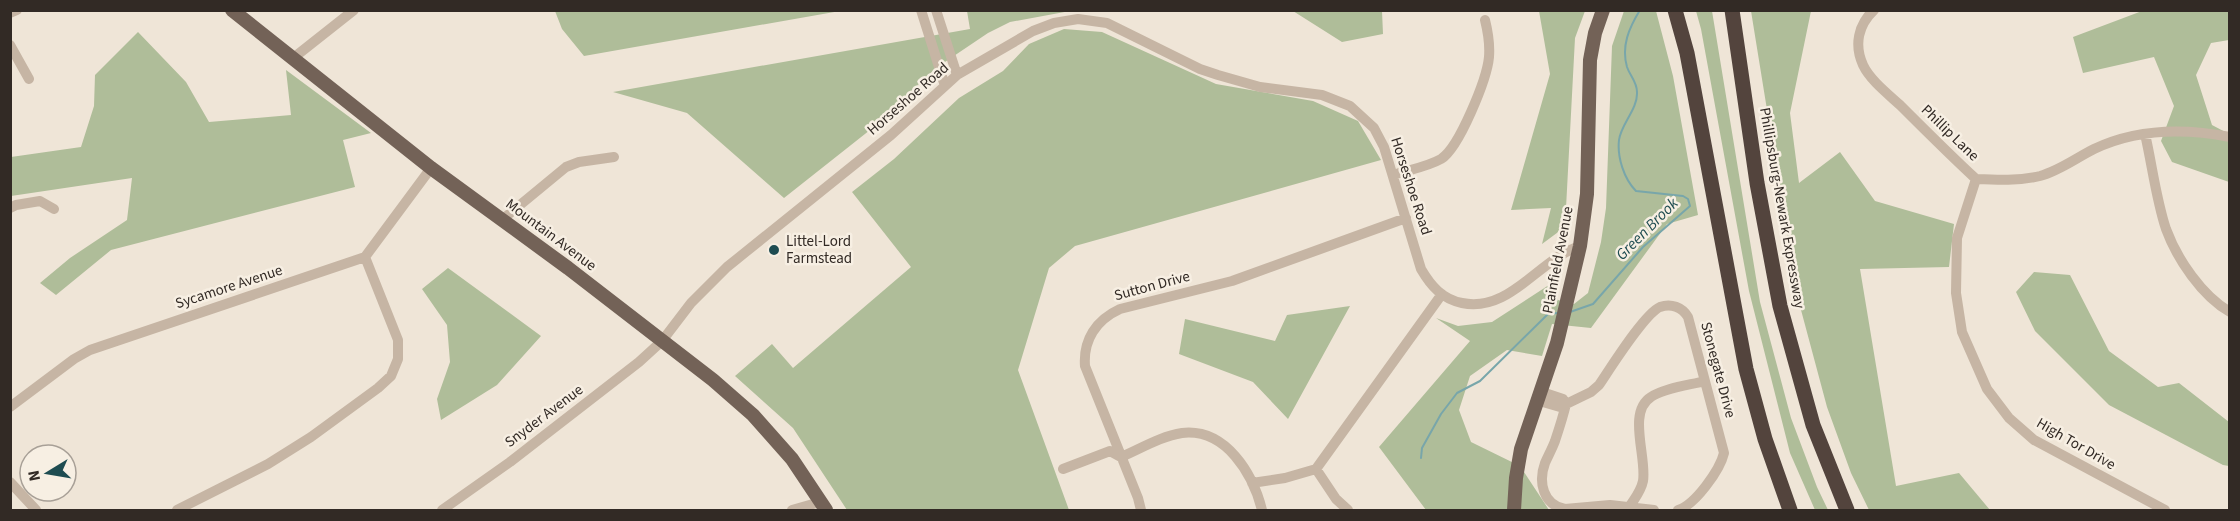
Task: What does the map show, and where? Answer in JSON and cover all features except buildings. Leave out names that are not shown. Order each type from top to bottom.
[{"type":"highway","points":[[1675,10],[1687,53],[1746,369],[1790,510]]},
{"type":"highway","name":"Phillipsburg-Newark Expressway","points":[[1733,13],[1757,183],[1780,306],[1813,425],[1847,510]]},
{"type":"main road","name":"Mountain Avenue","points":[[232,10],[431,168],[503,219],[713,380],[753,415],[792,459],[823,506]]},
{"type":"main road","name":"Plainfield Avenue","points":[[1514,510],[1521,449],[1563,322],[1580,246],[1587,194],[1590,60],[1595,33],[1603,10]]},
{"type":"street","points":[[10,13],[17,10]]},
{"type":"street","points":[[292,59],[354,10]]},
{"type":"street","points":[[921,10],[945,86]]},
{"type":"street","points":[[936,10],[957,75]]},
{"type":"street","name":"Phillip Lane","points":[[1874,10],[1862,26],[1857,46],[1864,67],[1883,89],[1976,179],[2016,180],[2040,176],[2112,141],[2145,134],[2173,131],[2229,137]]},
{"type":"street","name":"Horseshoe Road","points":[[662,341],[691,303],[727,267],[891,135],[957,75],[1043,26],[1066,20],[1092,20],[1124,31],[1200,69],[1218,75],[1260,87],[1322,95],[1350,106],[1367,120],[1380,137],[1421,269],[1429,282],[1442,294],[1459,303],[1471,305],[1497,300],[1559,255],[1580,246]]},
{"type":"street","points":[[1393,176],[1440,160],[1458,141],[1482,82],[1489,58],[1489,38],[1485,20]]},
{"type":"street","points":[[10,45],[30,79]]},
{"type":"street","points":[[2145,134],[2167,229],[2181,257],[2202,287],[2229,312]]},
{"type":"street","points":[[503,219],[566,167],[579,162],[614,157]]},
{"type":"street","points":[[177,510],[268,464],[311,437],[391,376],[398,358],[398,340],[365,257],[431,168]]},
{"type":"street","name":"High Tor Drive","points":[[1976,179],[1957,238],[1956,293],[1962,332],[1987,389],[2009,418],[2034,440],[2165,510]]},
{"type":"street","points":[[10,208],[40,201],[54,209]]},
{"type":"street","name":"Sutton Drive","points":[[1141,510],[1085,366],[1085,350],[1089,339],[1101,321],[1120,309],[1232,281],[1406,218]]},
{"type":"street","name":"Sycamore Avenue","points":[[10,406],[74,359],[90,350],[365,257]]},
{"type":"street","points":[[1252,483],[1285,478],[1316,469],[1442,294]]},
{"type":"street","name":"Stonegate Drive","points":[[1566,404],[1591,392],[1599,385],[1645,321],[1659,308],[1673,306],[1685,312],[1706,381],[1724,453],[1722,462],[1691,503],[1678,510]]},
{"type":"street","name":"Snyder Avenue","points":[[442,510],[612,384],[662,341]]},
{"type":"street","points":[[1630,506],[1640,491],[1643,481],[1640,421],[1644,404],[1655,394],[1706,381]]},
{"type":"street","points":[[1538,396],[1563,399],[1566,404],[1541,478],[1549,501],[1558,508],[1565,509],[1610,505],[1654,510]]},
{"type":"street","points":[[1063,469],[1110,451],[1121,457],[1175,435],[1201,434],[1224,444],[1242,466],[1252,483],[1262,510]]},
{"type":"street","points":[[1316,469],[1336,499],[1348,510]]},
{"type":"street","points":[[10,482],[36,510]]},
{"type":"street","points":[[792,510],[823,506]]},
{"type":"green space","points":[[555,11],[840,11],[584,56],[562,29]]},
{"type":"green space","points":[[967,11],[1070,11],[1010,22],[988,33],[936,68],[870,130],[784,198],[687,113],[613,92],[970,29]]},
{"type":"green space","points":[[1293,11],[1382,11],[1383,34],[1342,42]]},
{"type":"green space","points":[[1539,11],[1585,11],[1575,38],[1565,227],[1542,244],[1551,208],[1511,210],[1550,74]]},
{"type":"green space","points":[[1624,11],[1656,11],[1673,76],[1698,215],[1667,224],[1591,328],[1552,324],[1542,356],[1507,350],[1470,376],[1459,410],[1471,442],[1520,466],[1549,510],[1426,510],[1379,447],[1470,341],[1436,318],[1458,326],[1492,322],[1552,283],[1558,300],[1574,304],[1588,293],[1601,242],[1606,208],[1612,46]]},
{"type":"green space","points":[[1696,11],[1712,11],[1760,302],[1791,418],[1828,510],[1815,510],[1790,453],[1749,291]]},
{"type":"green space","points":[[1751,11],[1811,11],[1790,113],[1799,183],[1840,152],[1875,201],[1954,224],[1949,267],[1860,269],[1896,486],[1959,473],[1990,510],[1869,510],[1851,473],[1827,407],[1797,295]]},
{"type":"green space","points":[[2142,11],[2229,11],[2229,40],[2211,43],[2196,75],[2212,125],[2229,134],[2229,182],[2172,162],[2161,141],[2174,106],[2154,57],[2083,73],[2073,37]]},
{"type":"green space","points":[[1064,29],[1102,32],[1216,84],[1313,101],[1358,121],[1381,160],[1075,246],[1049,268],[1018,370],[1069,510],[847,510],[793,428],[735,376],[772,344],[793,368],[911,267],[852,192],[894,159],[959,98],[1003,71],[1029,44]]},
{"type":"green space","points":[[138,32],[186,82],[209,122],[291,115],[286,70],[371,133],[343,140],[355,187],[111,250],[56,295],[40,283],[70,258],[127,220],[132,178],[11,196],[11,157],[81,147],[94,106],[95,75]]},
{"type":"green space","points":[[448,268],[541,336],[497,385],[441,420],[437,399],[450,362],[447,325],[422,289]]},
{"type":"green space","points":[[2034,272],[2070,275],[2109,351],[2158,387],[2179,383],[2229,422],[2229,466],[2223,465],[2109,405],[2035,331],[2016,292]]},
{"type":"green space","points":[[1350,306],[1288,419],[1253,382],[1179,354],[1185,319],[1275,341],[1287,315]]},
{"type":"waterway","name":"Green Brook","points":[[1570,312],[1593,304],[1643,247],[1690,206],[1688,199],[1683,196],[1636,191],[1628,180],[1620,160],[1620,134],[1637,98],[1636,85],[1625,59],[1626,44],[1629,30],[1640,10]]},
{"type":"waterway","name":"Green Brook","points":[[1421,458],[1422,448],[1441,414],[1457,393],[1480,381],[1548,314],[1558,313]]},
{"type":"place","name":"Littel-Lord Farmstead","points":[[774,250]]}]
